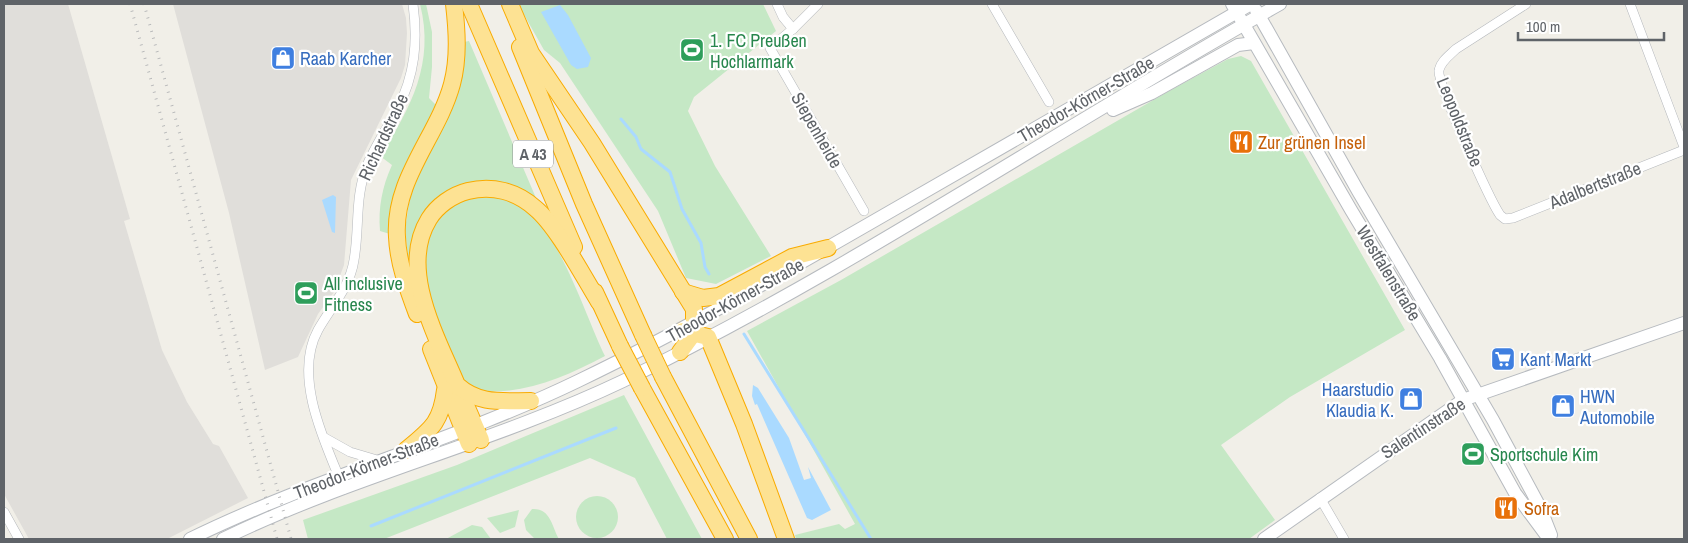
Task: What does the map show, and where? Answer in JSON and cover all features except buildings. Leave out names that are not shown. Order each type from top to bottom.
[{"type":"highway","points":[[454,4],[457,48],[452,83],[440,116],[408,177],[399,212],[397,236],[408,290],[472,434]]},
{"type":"highway","name":"A 43","points":[[469,4],[544,179],[620,346],[725,539]]},
{"type":"highway","name":"A 43","points":[[502,4],[584,204],[643,335],[663,377],[750,539]]},
{"type":"highway","points":[[510,4],[531,53],[592,143],[694,310],[695,331],[744,424],[786,539]]},
{"type":"highway","points":[[406,450],[438,422],[451,387],[420,292],[417,271],[417,256],[421,232],[432,214],[448,200],[462,192],[480,188],[496,188],[527,201],[547,221],[600,302]]},
{"type":"highway","points":[[683,292],[703,298],[719,296],[792,257],[828,248]]},
{"type":"highway","points":[[680,352],[695,331]]},
{"type":"highway","points":[[451,387],[479,399],[531,401]]},
{"type":"main road","name":"Theodor-Körner-Straße","points":[[695,331],[828,248],[1234,8],[1252,4]]},
{"type":"main road","name":"Westfalenstraße","points":[[1252,4],[1358,192],[1478,394],[1540,507],[1553,539]]},
{"type":"main road","name":"Theodor-Körner-Straße","points":[[223,539],[250,526],[344,490],[472,434],[531,401],[695,331],[894,232],[1280,4]]},
{"type":"main road","name":"Westfalenstraße","points":[[1234,8],[1463,400],[1515,493],[1549,539]]},
{"type":"main road","name":"Theodor-Körner-Straße","points":[[1074,127],[1152,93],[1238,45],[1254,43]]},
{"type":"main road","name":"Salentinstraße","points":[[1264,539],[1320,498],[1463,400],[1684,323]]},
{"type":"main road","name":"Theodor-Körner-Straße","points":[[190,539],[252,510],[377,460],[406,450],[472,434],[577,402],[680,352]]},
{"type":"street","name":"Richardstraße","points":[[344,490],[311,397],[308,378],[310,354],[317,332],[347,283],[354,261],[356,207],[360,186],[368,162],[408,84],[417,43],[413,4]]},
{"type":"street","points":[[777,4],[783,17],[793,30],[818,4]]},
{"type":"street","points":[[992,4],[1050,102]]},
{"type":"street","name":"Leopoldstraße","points":[[1505,219],[1496,208],[1448,101],[1439,79],[1439,70],[1446,58],[1456,49],[1526,4]]},
{"type":"street","points":[[1630,4],[1684,148]]},
{"type":"street","name":"Siepenheide","points":[[793,30],[770,48],[864,211]]},
{"type":"street","name":"Adalbertstraße","points":[[1505,219],[1513,218],[1684,148]]},
{"type":"street","points":[[325,438],[350,452],[377,460]]},
{"type":"street","points":[[1320,498],[1344,539]]},
{"type":"street","points":[[4,512],[19,539]]},
{"type":"shaded area","points":[[4,4],[68,4],[130,219],[124,221],[162,350],[187,402],[213,444],[219,446],[248,498],[167,539],[29,539],[4,494]]},
{"type":"shaded area","points":[[173,4],[402,4],[406,18],[405,65],[401,78],[351,180],[344,265],[334,292],[318,314],[298,357],[265,370],[229,213]]},
{"type":"green space","points":[[420,4],[426,4],[432,32],[432,67],[429,98],[438,107],[390,234],[380,231],[380,206],[383,189],[392,165],[380,156],[410,102],[422,65],[424,26]]},
{"type":"green space","points":[[518,4],[763,4],[776,31],[694,97],[688,111],[715,166],[771,256],[716,284],[686,278],[658,211],[560,63],[544,50]]},
{"type":"green space","points":[[469,41],[536,198],[518,189],[493,182],[428,208],[419,221],[412,241],[410,275],[405,229],[412,184],[464,42]]},
{"type":"green space","points":[[1241,56],[1251,61],[1405,330],[1290,397],[1221,445],[1275,520],[1249,539],[796,539],[795,535],[839,524],[845,529],[855,524],[747,331],[841,280],[1169,91],[1228,59]]},
{"type":"green space","points":[[486,195],[501,198],[523,207],[536,219],[548,235],[571,277],[605,356],[556,379],[540,384],[506,391],[469,390],[454,361],[431,300],[427,286],[424,257],[432,229],[448,208],[460,200]]},
{"type":"green space","points":[[624,395],[702,539],[667,539],[635,478],[590,458],[384,539],[308,539],[303,520],[457,465]]},
{"type":"green space","points":[[593,496],[601,496],[612,502],[618,517],[612,532],[601,538],[593,538],[582,532],[576,521],[576,513],[582,502]]},
{"type":"green space","points":[[532,509],[547,515],[559,539],[535,539],[526,530],[524,520]]},
{"type":"green space","points":[[519,510],[515,527],[500,533],[487,518]]},
{"type":"green space","points":[[472,525],[482,527],[491,539],[446,539]]},
{"type":"water","points":[[560,5],[568,15],[591,58],[588,67],[577,69],[571,65],[541,12]]},
{"type":"water","points":[[333,195],[336,197],[335,233],[332,232],[322,200]]},
{"type":"water","points":[[753,385],[758,388],[789,438],[804,480],[811,478],[808,467],[831,510],[812,520],[807,518],[757,404],[755,405],[752,396]]},
{"type":"waterway","points":[[621,119],[636,137],[641,149],[670,172],[682,209],[701,243],[705,267],[709,274]]},
{"type":"waterway","points":[[744,334],[871,539]]},
{"type":"waterway","points":[[371,526],[616,428]]},
{"type":"railway","points":[[130,4],[277,539]]},
{"type":"railway","points":[[144,4],[291,539]]},
{"type":"place","name":"1. FC Preußen Hochlarmark","points":[[692,50]]},
{"type":"place","name":"Raab Karcher","points":[[283,58]]},
{"type":"place","name":"Zur grünen Insel","points":[[1241,142]]},
{"type":"place","name":"All inclusive Fitness","points":[[306,293]]},
{"type":"place","name":"Kant Markt","points":[[1503,359]]},
{"type":"place","name":"Haarstudio Klaudia K.","points":[[1411,399]]},
{"type":"place","name":"HWN Automobile","points":[[1563,406]]},
{"type":"place","name":"Sportschule Kim","points":[[1473,454]]},
{"type":"place","name":"Sofra","points":[[1506,508]]}]
